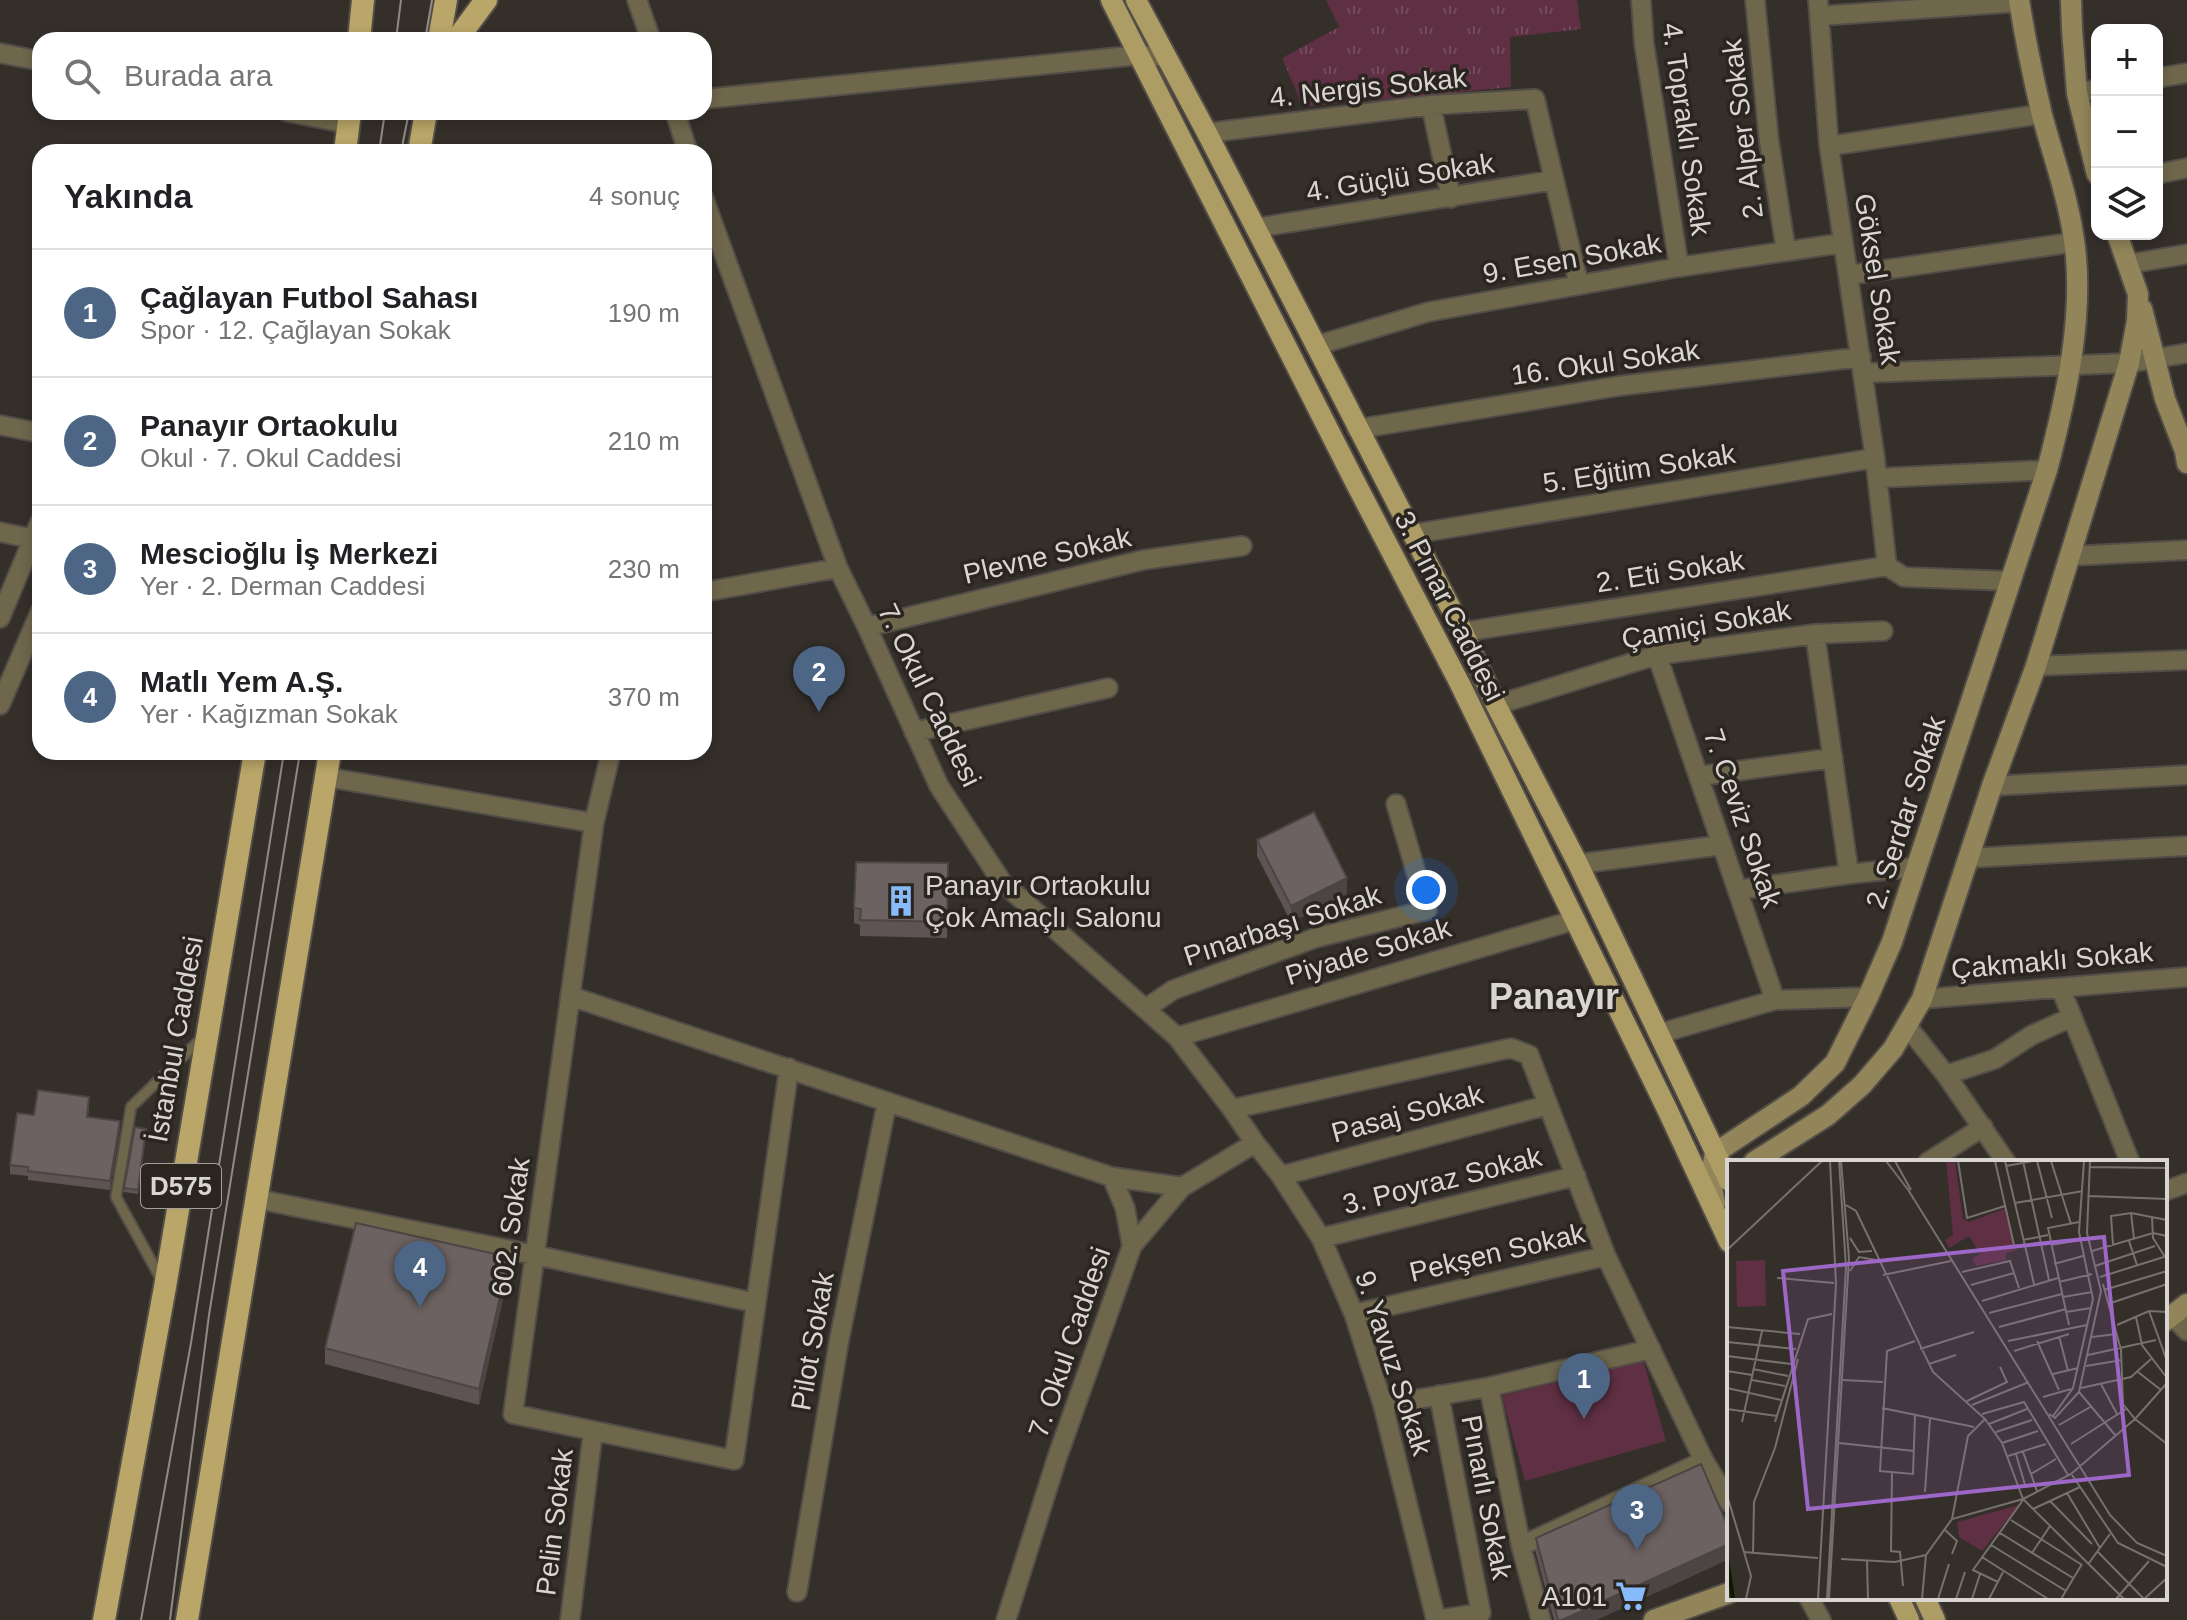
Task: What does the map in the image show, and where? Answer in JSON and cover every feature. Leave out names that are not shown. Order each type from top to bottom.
[{"type":"highway","points":[[360,32],[363,0]]},
{"type":"highway","points":[[440,32],[446,0]]},
{"type":"highway","points":[[463,32],[486,0]]},
{"type":"highway","points":[[346,144],[350,120]]},
{"type":"highway","points":[[420,144],[425,120]]},
{"type":"highway","name":"İstanbul Caddesi","points":[[104,1620],[165,1287],[254,760]]},
{"type":"highway","points":[[187,1620],[329,760]]},
{"type":"main road","name":"3. Pınar Caddesi","points":[[1111,0],[1460,684],[1727,1238]]},
{"type":"main road","points":[[1136,0],[1413,534],[1578,864],[1715,1153],[1724,1178],[1717,1216]]},
{"type":"main road","points":[[2071,0],[2072,29],[2087,91],[2096,168]]},
{"type":"main road","name":"2. Serdar Sokak","points":[[1715,1153],[1801,1096],[1835,1063],[1868,997],[1892,942],[2047,470],[2063,408],[2077,302],[2075,242],[2064,188],[2042,114],[2019,1]]},
{"type":"main road","points":[[2119,240],[2138,294],[2165,399],[2186,455]]},
{"type":"main road","points":[[1757,1160],[1828,1115],[1862,1085],[1893,1049],[1922,999],[2071,556],[2129,363],[2138,294]]},
{"type":"main road","points":[[1667,1109],[1698,1166],[1724,1178]]},
{"type":"main road","points":[[1654,1620],[1727,1594]]},
{"type":"main road","points":[[1900,1600],[1909,1620]]},
{"type":"main road","points":[[1926,1600],[1935,1620]]},
{"type":"street","points":[[637,0],[648,32]]},
{"type":"street","name":"4. Topraklı Sokak","points":[[1641,0],[1679,267]]},
{"type":"street","name":"2. Alper Sokak","points":[[1755,0],[1769,141],[1786,251]]},
{"type":"street","points":[[1819,8],[2019,1]]},
{"type":"street","name":"Göksel Sokak","points":[[1819,8],[1829,146],[1878,478],[1887,566]]},
{"type":"street","points":[[0,53],[32,59]]},
{"type":"street","points":[[712,98],[1139,55],[1167,57]]},
{"type":"street","points":[[2163,77],[2187,73]]},
{"type":"street","name":"4. Nergis Sokak","points":[[1207,133],[1431,105],[1535,99],[1554,180]]},
{"type":"street","points":[[1431,105],[1451,198]]},
{"type":"street","points":[[1829,146],[2042,114]]},
{"type":"street","points":[[678,120],[685,144]]},
{"type":"street","points":[[2163,173],[2187,168]]},
{"type":"street","points":[[1554,180],[1579,285]]},
{"type":"street","name":"4. Güçlü Sokak","points":[[1255,228],[1554,180]]},
{"type":"street","name":"7. Okul Caddesi","points":[[712,221],[838,568],[939,786],[1002,882],[1177,1037],[1255,1143],[1182,1187],[1132,1246],[1057,1458],[1006,1620]]},
{"type":"street","points":[[1849,275],[2075,242]]},
{"type":"street","name":"9. Esen Sokak","points":[[1315,346],[1428,312],[1679,267],[1843,243]]},
{"type":"street","points":[[2128,264],[2187,254]]},
{"type":"street","name":"16. Okul Sokak","points":[[1357,429],[1619,386],[1862,365],[2129,363],[2187,353]]},
{"type":"street","points":[[0,425],[32,431]]},
{"type":"street","name":"5. Eğitim Sokak","points":[[1413,534],[1875,458]]},
{"type":"street","points":[[1878,478],[2047,470]]},
{"type":"street","points":[[0,532],[32,531]]},
{"type":"street","points":[[0,618],[32,543]]},
{"type":"street","name":"Plevne Sokak","points":[[867,627],[1143,560],[1242,546]]},
{"type":"street","points":[[2071,556],[2187,550]]},
{"type":"street","points":[[1887,566],[1904,577],[2011,581]]},
{"type":"street","name":"2. Eti Sokak","points":[[1463,632],[1887,566]]},
{"type":"street","points":[[712,591],[838,568]]},
{"type":"street","points":[[0,705],[32,631]]},
{"type":"street","name":"Çamiçi Sokak","points":[[1496,705],[1657,655],[1815,634],[1883,631]]},
{"type":"street","points":[[1815,634],[1849,874]]},
{"type":"street","name":"7. Ceviz Sokak","points":[[1657,655],[1775,1000]]},
{"type":"street","points":[[2036,666],[2187,660]]},
{"type":"street","points":[[914,732],[1108,688]]},
{"type":"street","points":[[1699,776],[1833,758]]},
{"type":"street","name":"602. Sokak","points":[[609,760],[594,823],[513,1414],[734,1460],[756,1303]]},
{"type":"street","points":[[1992,786],[2187,775]]},
{"type":"street","points":[[326,777],[594,823]]},
{"type":"street","name":"Pınarbaşı Sokak","points":[[1145,1009],[1173,990],[1315,938],[1427,910],[1396,804]]},
{"type":"street","points":[[1578,864],[1722,845]]},
{"type":"street","points":[[1969,858],[2187,846]]},
{"type":"street","points":[[1738,890],[1916,867]]},
{"type":"street","name":"Piyade Sokak","points":[[1177,1037],[1575,920]]},
{"type":"street","name":"Çakmaklı Sokak","points":[[1922,999],[2187,977]]},
{"type":"street","points":[[2061,989],[2129,1160]]},
{"type":"street","points":[[570,996],[1112,1177],[1182,1187]]},
{"type":"street","points":[[1658,1034],[1775,1000],[1868,997]]},
{"type":"street","points":[[1946,1075],[1995,1059],[2032,1035],[2072,1017]]},
{"type":"street","points":[[1907,1026],[1946,1075],[2005,1160]]},
{"type":"street","points":[[1232,1109],[1511,1048],[1529,1055],[1606,1256],[1704,1461],[1727,1499]]},
{"type":"street","points":[[257,1199],[756,1303],[789,1068]]},
{"type":"street","name":"Pilot Sokak","points":[[797,1592],[839,1341],[887,1102]]},
{"type":"street","name":"Pasaj Sokak","points":[[1281,1176],[1548,1105]]},
{"type":"street","points":[[1931,1160],[1983,1127]]},
{"type":"street","name":"9. Yavuz Sokak","points":[[1255,1143],[1281,1176],[1321,1238],[1354,1314],[1383,1405],[1436,1620]]},
{"type":"street","name":"3. Poyraz Sokak","points":[[1321,1238],[1576,1176]]},
{"type":"street","points":[[1112,1177],[1125,1208],[1132,1246]]},
{"type":"street","points":[[2167,1190],[2187,1183]]},
{"type":"street","name":"Pekşen Sokak","points":[[1354,1314],[1606,1256]]},
{"type":"street","points":[[2175,1314],[2187,1331]]},
{"type":"street","name":"Pınarlı Sokak","points":[[1383,1405],[1489,1387],[1651,1349]]},
{"type":"street","points":[[1489,1387],[1521,1546],[1541,1620]]},
{"type":"street","name":"Pınarlı Sokak","points":[[1436,1620],[1481,1613],[1439,1395]]},
{"type":"street","name":"Pelin Sokak","points":[[570,1620],[593,1431]]},
{"type":"street","points":[[1521,1546],[1704,1461]]},
{"type":"street","points":[[1810,1600],[1821,1620]]},
{"type":"lane","points":[[165,1287],[116,1197],[131,1107],[206,1035]]},
{"type":"green space","points":[[1326,0],[1577,0],[1581,29],[1510,37],[1511,87],[1303,107],[1282,58],[1339,27]]},
{"type":"green space","points":[[1643,1360],[1666,1441],[1525,1481],[1502,1396]]},
{"type":"building","points":[[1314,812],[1347,878],[1291,906],[1257,840]]},
{"type":"building","name":"Panayır Ortaokulu Çok Amaçlı Salonu","points":[[856,862],[948,863],[947,922],[860,920],[861,909],[854,908]]},
{"type":"building","points":[[38,1090],[89,1097],[87,1117],[120,1121],[110,1181],[28,1171],[28,1167],[10,1165],[17,1113],[34,1115]]},
{"type":"building","points":[[135,1127],[146,1129],[138,1190],[124,1188]]},
{"type":"building","points":[[356,1223],[509,1257],[479,1389],[325,1348]]},
{"type":"building","points":[[1701,1464],[1727,1524],[1727,1545],[1562,1620],[1558,1620],[1536,1538]]},
{"type":"tram line","points":[[397,32],[401,0]]},
{"type":"tram line","points":[[426,32],[432,0]]},
{"type":"tram line","points":[[380,144],[384,120]]},
{"type":"tram line","points":[[403,144],[407,120]]},
{"type":"tram line","points":[[141,1620],[191,1343],[283,760]]},
{"type":"tram line","points":[[170,1620],[209,1315],[299,760]]},
{"type":"place","name":"Panayır Ortaokulu","points":[[819,712]]},
{"type":"place","name":"Panayır Ortaokulu Çok Amaçlı Salonu","points":[[901,901]]},
{"type":"place","name":"Matlı Yem A.Ş.","points":[[420,1307]]},
{"type":"place","name":"Çağlayan Futbol Sahası","points":[[1584,1419]]},
{"type":"place","name":"Mescioğlu İş Merkezi","points":[[1637,1550]]},
{"type":"place","name":"A101","points":[[1631,1596]]},
{"type":"district","name":"Panayır","points":[[1554,996]]}]
